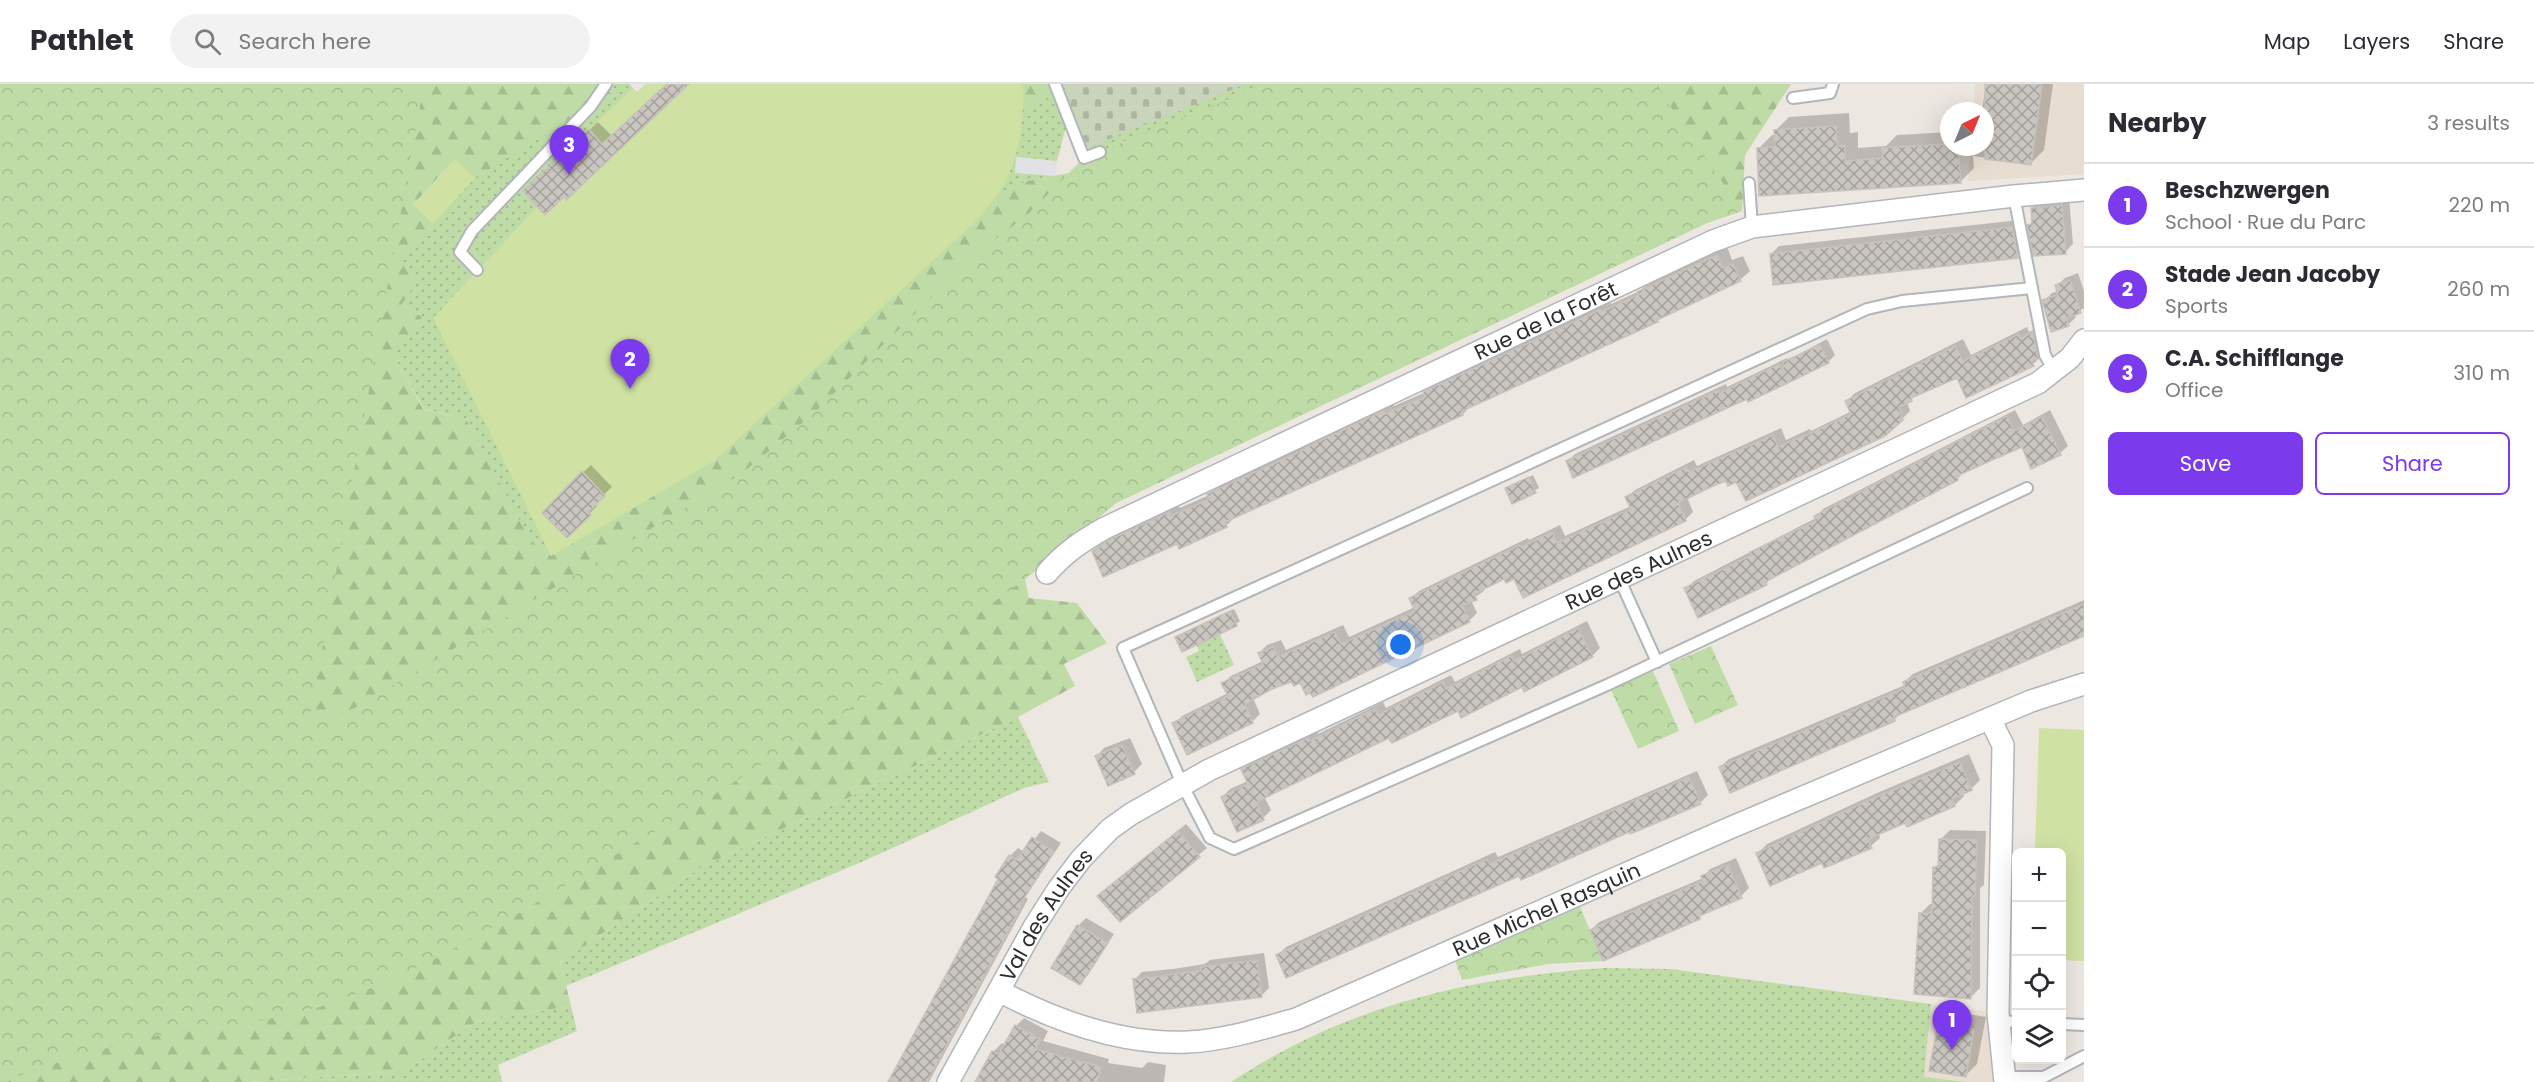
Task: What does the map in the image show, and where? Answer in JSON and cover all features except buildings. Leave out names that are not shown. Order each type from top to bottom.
[{"type":"street","name":"Rue de la Forêt","points":[[1047,573],[1070,550],[1105,528],[1713,241],[1752,227],[2084,190]]},
{"type":"street","name":"Rue des Aulnes","points":[[1183,786],[1209,770],[2038,383],[2070,358],[2084,340]]},
{"type":"street","name":"Rue Michel Rasquin","points":[[999,991],[1034,1009],[1088,1028],[1131,1037],[1187,1042],[1244,1034],[1296,1019],[1721,832],[2031,701],[2084,684]]},
{"type":"street","points":[[1990,719],[2003,745],[2007,1022],[2005,1079]]},
{"type":"street","name":"Val des Aulnes","points":[[948,1082],[1059,888],[1081,860],[1117,824],[1155,799],[1183,786]]},
{"type":"lane","points":[[477,270],[460,252],[472,231],[591,106],[606,84]]},
{"type":"lane","points":[[1055,84],[1084,158],[1100,152]]},
{"type":"lane","points":[[1793,98],[1830,93],[1833,84]]},
{"type":"lane","points":[[1749,183],[1752,227]]},
{"type":"lane","points":[[2014,196],[2045,356],[2054,371]]},
{"type":"lane","points":[[2027,488],[1657,662],[1234,849],[1210,838],[1183,786],[1123,648],[1342,550],[1547,453],[1868,309],[1902,302],[2032,288]]},
{"type":"lane","points":[[1619,578],[1657,662]]},
{"type":"lane","points":[[2066,1024],[2084,1024]]},
{"type":"lane","points":[[2005,1079],[2044,1077],[2084,1056]]},
{"type":"shaded area","points":[[1975,84],[2084,84],[2084,174],[1968,181],[1969,156],[1994,156],[1994,102],[1974,102]]},
{"type":"shaded area","points":[[1016,157],[1057,161],[1056,176],[1015,173]]},
{"type":"shaded area","points":[[1931,1004],[1998,1013],[2005,1082],[1968,1082],[1924,1077]]},
{"type":"green space","points":[[0,84],[424,84],[308,728],[361,705],[741,474],[814,413],[969,260],[1027,215],[1084,158],[1267,84],[1655,84],[1742,211],[1707,223],[1116,503],[1025,579],[847,711],[680,816],[511,918],[399,978],[320,1007],[242,1025],[164,1034],[95,1051],[27,1072],[7,1082],[0,1082]]},
{"type":"green space","points":[[279,84],[601,84],[591,106],[475,178],[454,160],[413,205],[433,224],[399,258],[416,283],[402,304],[422,317],[393,354],[423,409],[466,419],[530,540],[551,556],[974,223],[999,193],[1027,181],[1069,173],[1084,158],[1248,91],[1267,84],[1791,84],[1745,155],[1742,211],[1707,223],[1116,503],[1025,579],[1029,598],[1077,603],[1107,643],[1064,664],[1075,686],[1018,717],[700,868],[560,962],[571,1006],[477,1021],[404,1071],[251,1082],[0,1082]]},
{"type":"green space","points":[[601,84],[629,84],[637,92],[646,84],[1267,84],[1084,158],[1068,119],[1057,161],[1016,157],[1015,173],[1056,176],[1027,181],[551,556],[530,541],[466,419],[424,409],[392,353],[422,317],[402,304],[399,258],[413,205]]},
{"type":"green space","points":[[646,84],[1023,84],[1023,113],[1016,155],[1011,168],[995,198],[974,223],[714,461],[551,556],[433,318],[537,207],[523,191],[633,88],[637,92]]},
{"type":"green space","points":[[1023,84],[1051,84],[1046,100],[1034,108],[1023,107]]},
{"type":"green space","points":[[1062,84],[1246,84],[1087,148]]},
{"type":"green space","points":[[455,159],[475,178],[433,224],[413,205]]},
{"type":"green space","points":[[1213,619],[1234,665],[1197,682],[1186,657],[1199,651],[1189,630]]},
{"type":"green space","points":[[1711,646],[1738,705],[1695,724],[1669,664]]},
{"type":"green space","points":[[1653,671],[1679,731],[1638,749],[1611,690]]},
{"type":"green space","points":[[1018,717],[1049,782],[1024,788],[864,861],[566,986],[560,962],[700,868]]},
{"type":"green space","points":[[2039,728],[2084,730],[2084,961],[2066,960],[2066,848],[2035,848]]},
{"type":"green space","points":[[1580,907],[1603,961],[1548,964],[1462,980],[1455,960]]},
{"type":"green space","points":[[1604,968],[1671,969],[1931,1004],[1924,1077],[1968,1082],[1231,1082],[1275,1055],[1319,1033],[1410,1000],[1504,979]]},
{"type":"green space","points":[[571,1006],[577,1031],[498,1065],[502,1082],[251,1082],[404,1071],[477,1021]]},
{"type":"place","name":"C.A. Schifflange","points":[[569,175]]},
{"type":"place","name":"Stade Jean Jacoby","points":[[630,389]]},
{"type":"place","name":"Beschzwergen","points":[[1952,1050]]}]
